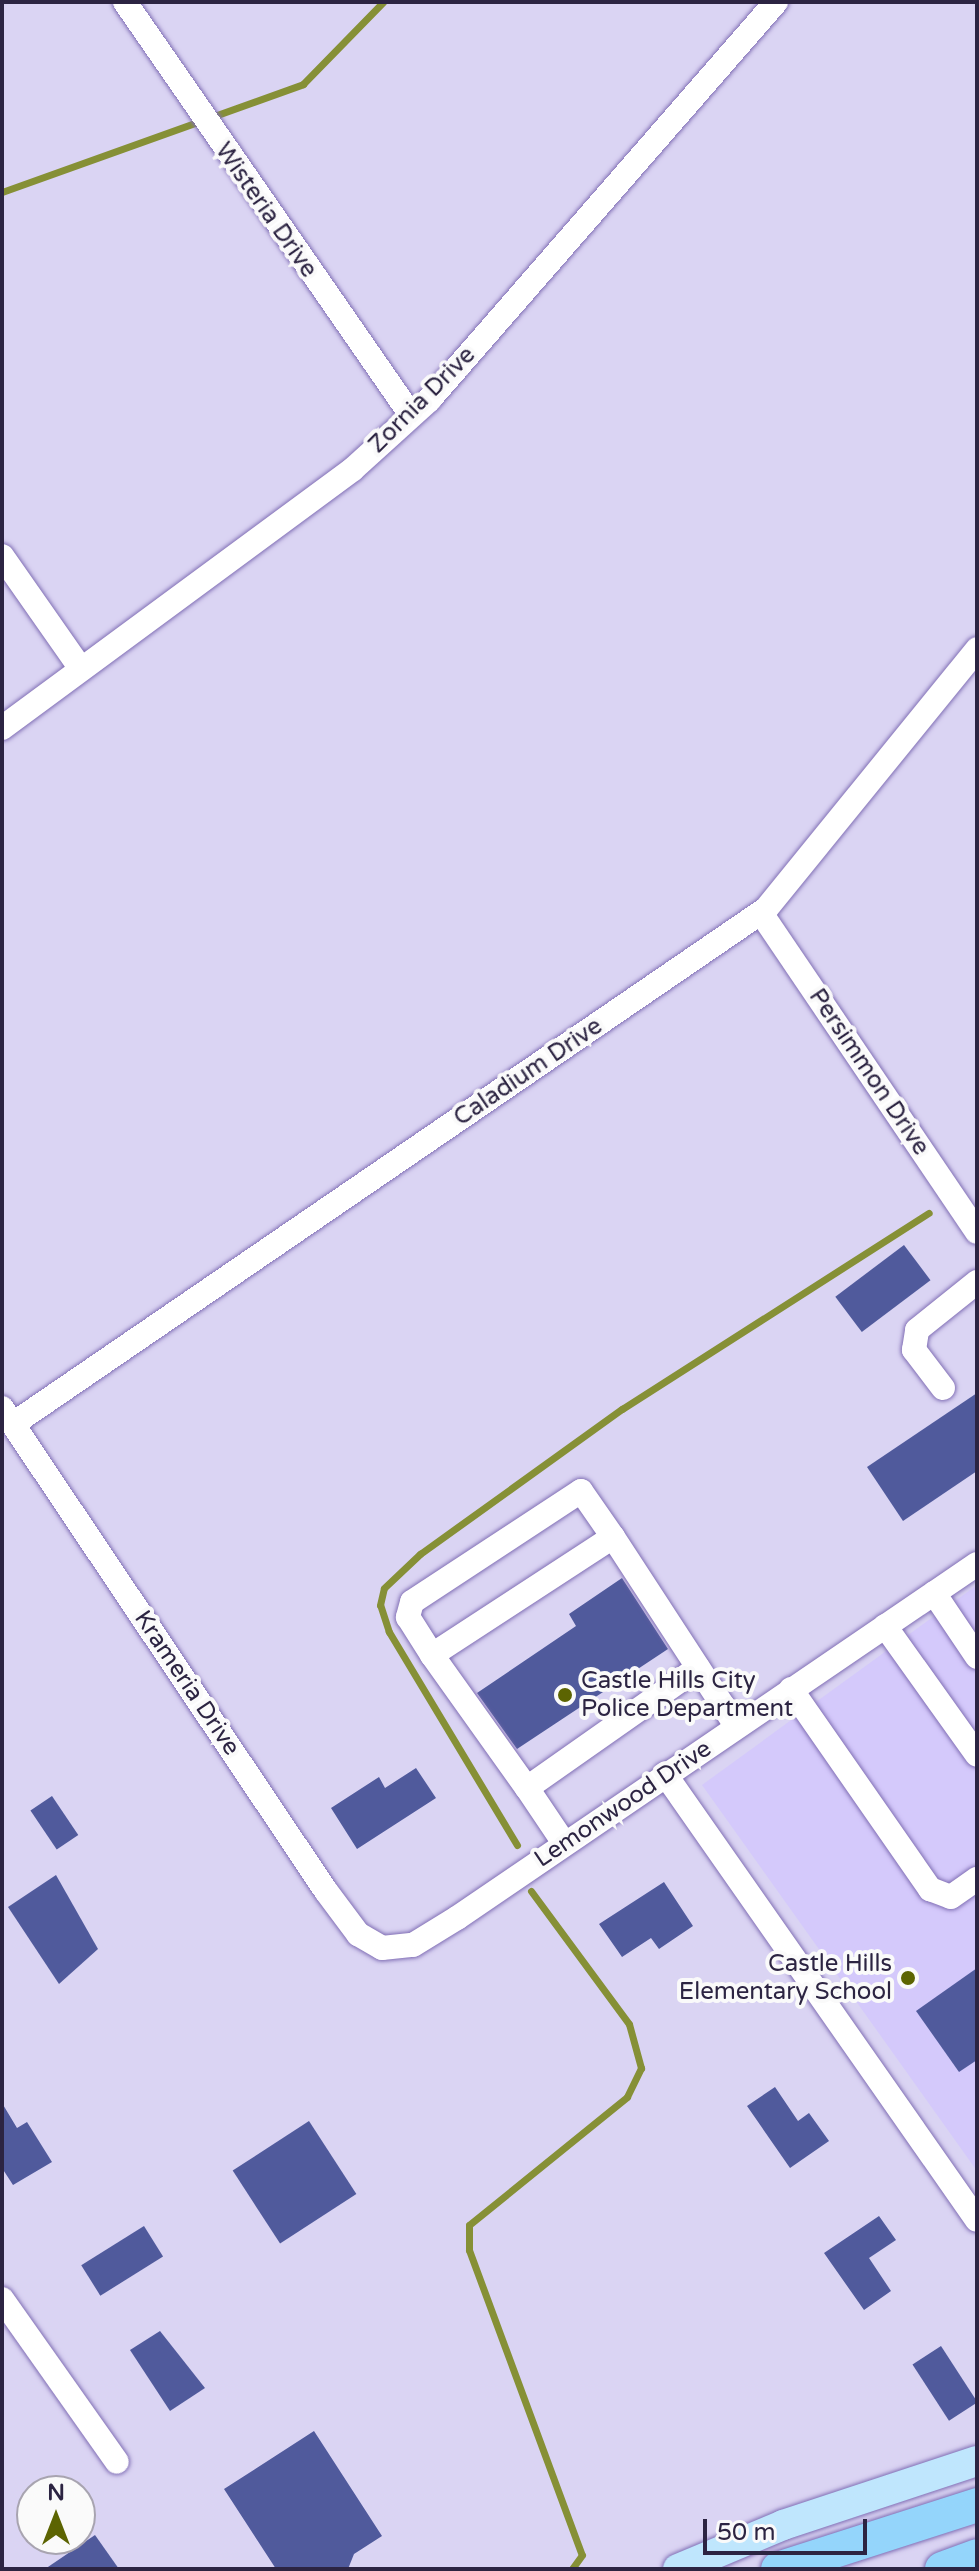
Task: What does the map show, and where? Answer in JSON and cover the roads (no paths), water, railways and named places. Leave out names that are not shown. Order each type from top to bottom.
[{"type":"highway","points":[[778,2569],[977,2505]]},
{"type":"highway","points":[[942,2569],[977,2556]]},
{"type":"main road","points":[[678,2569],[977,2461]]},
{"type":"main road","points":[[941,2473],[977,2471]]},
{"type":"street","name":"Wisteria Drive","points":[[125,2],[223,148],[411,415]]},
{"type":"street","name":"Zornia Drive","points":[[2,728],[353,469],[411,415],[776,2]]},
{"type":"street","points":[[2,556],[81,669]]},
{"type":"street","name":"Caladium Drive","points":[[8,1416],[761,913],[977,649]]},
{"type":"street","name":"Persimmon Drive","points":[[761,913],[977,1232]]},
{"type":"street","points":[[943,1388],[914,1350],[917,1330],[977,1282]]},
{"type":"street","name":"Krameria Drive","points":[[8,1416],[326,1891],[358,1934],[382,1948]]},
{"type":"street","points":[[564,1843],[408,1617],[412,1602],[581,1491],[736,1726]]},
{"type":"street","points":[[432,1655],[613,1537]]},
{"type":"street","name":"Lemonwood Drive","points":[[382,1948],[413,1945],[977,1564]]},
{"type":"street","points":[[934,1593],[977,1657]]},
{"type":"street","points":[[885,1626],[977,1755]]},
{"type":"street","points":[[527,1788],[698,1668]]},
{"type":"street","points":[[791,1689],[930,1889],[951,1897],[977,1879]]},
{"type":"street","points":[[665,1774],[977,2220]]},
{"type":"street","points":[[2,2299],[117,2462]]},
{"type":"waterway","points":[[2,192],[303,84],[383,2]]},
{"type":"waterway","points":[[517,1845],[389,1632],[380,1605],[384,1588],[420,1554],[622,1409],[929,1213]]},
{"type":"waterway","points":[[531,1891],[629,2024],[641,2068],[627,2097],[469,2225],[469,2250],[582,2555],[572,2569]]},
{"type":"place","name":"Castle Hills City Police Department","points":[[565,1695]]},
{"type":"place","name":"Castle Hills Elementary School","points":[[908,1978]]}]
